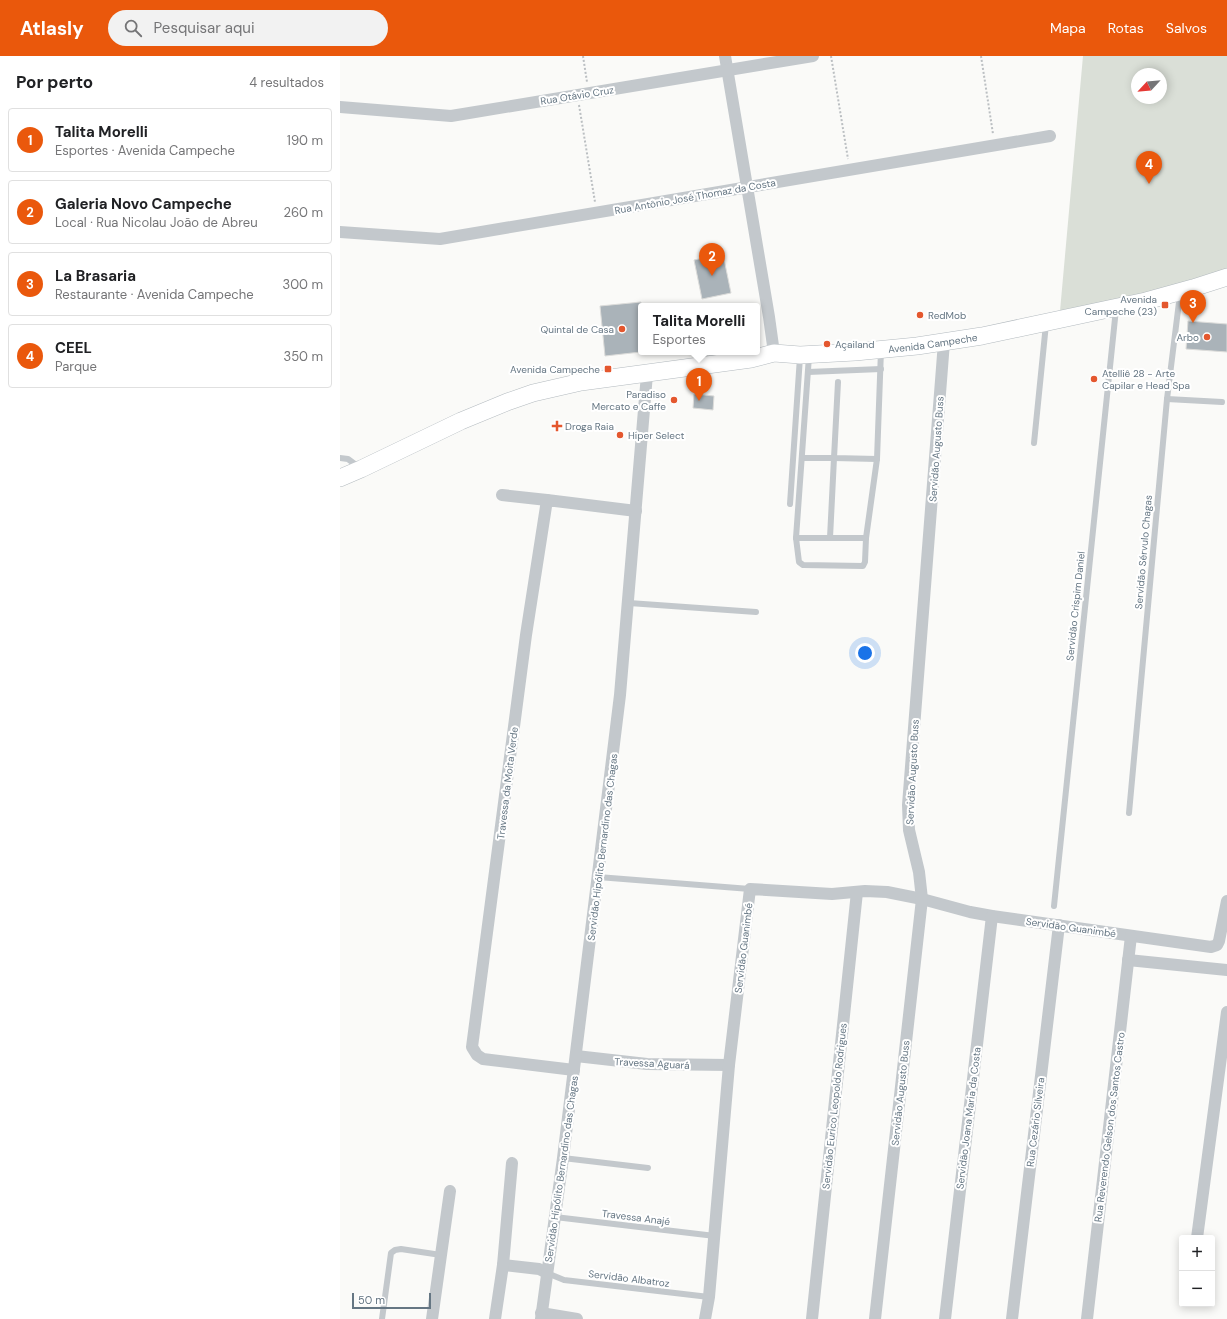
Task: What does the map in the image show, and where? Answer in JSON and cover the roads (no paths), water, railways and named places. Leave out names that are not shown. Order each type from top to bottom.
[{"type":"main road","name":"Avenida Campeche","points":[[340,478],[461,421],[518,398],[581,382],[751,359],[774,353],[855,361],[881,349],[944,342],[1046,323],[1180,292],[1227,276]]},
{"type":"street","points":[[725,56],[774,353]]},
{"type":"street","name":"Rua Otávio Cruz","points":[[340,107],[451,116],[813,56]]},
{"type":"street","name":"Rua Antônio José Thomaz da Costa","points":[[340,232],[440,239],[1050,136]]},
{"type":"street","name":"Servidão Augusto Buss","points":[[875,1319],[922,899],[919,872],[909,830],[908,805],[944,342]]},
{"type":"street","name":"Servidão Hipólito Bernardino das Chagas","points":[[541,1316],[576,1056],[620,695],[629,603],[647,374]]},
{"type":"street","points":[[502,495],[636,511]]},
{"type":"street","name":"Travessa da Moita Verde","points":[[547,500],[526,635],[472,1048],[477,1056],[483,1059],[574,1070]]},
{"type":"street","name":"Servidão Guanimbé","points":[[705,1319],[709,1297],[729,1065],[750,890],[832,894],[865,891],[886,892],[992,916],[1131,936],[1214,946],[1217,945],[1219,941],[1227,901]]},
{"type":"street","name":"Servidão Eurico Leopoldo Rodrigues","points":[[812,1319],[857,892]]},
{"type":"street","name":"Servidão Joana Maria da Costa","points":[[945,1319],[992,916]]},
{"type":"street","name":"Rua Cezário Silveira","points":[[1012,1319],[1058,925]]},
{"type":"street","name":"Rua Reverendo Gelson dos Santos Castro","points":[[1087,1319],[1131,936]]},
{"type":"street","points":[[1128,960],[1227,970]]},
{"type":"street","points":[[1197,1235],[1227,1012]]},
{"type":"street","name":"Travessa Aguará","points":[[576,1056],[647,1064],[729,1065]]},
{"type":"street","points":[[495,1319],[503,1265],[512,1163]]},
{"type":"street","points":[[432,1319],[450,1191]]},
{"type":"street","points":[[503,1265],[539,1269],[547,1273]]},
{"type":"street","points":[[541,1316],[577,1319]]},
{"type":"lane","name":"Servidão Sérvulo Chagas","points":[[1129,813],[1167,399],[1180,292]]},
{"type":"lane","name":"Servidão Crispim Daniel","points":[[1054,906],[1116,307]]},
{"type":"lane","points":[[1034,444],[1046,323]]},
{"type":"lane","points":[[804,355],[808,372],[796,538],[799,562],[802,565],[863,566],[865,562],[866,538],[877,459],[881,349]]},
{"type":"lane","points":[[790,504],[804,355]]},
{"type":"lane","points":[[808,372],[855,361],[881,369]]},
{"type":"lane","points":[[830,538],[838,382]]},
{"type":"lane","points":[[1167,399],[1222,402]]},
{"type":"lane","points":[[340,458],[348,459],[361,469]]},
{"type":"lane","points":[[802,458],[877,459]]},
{"type":"lane","points":[[796,538],[866,538]]},
{"type":"lane","points":[[629,603],[756,612]]},
{"type":"lane","points":[[598,876],[750,890]]},
{"type":"lane","points":[[563,1158],[648,1168]]},
{"type":"lane","name":"Travessa Anajé","points":[[555,1217],[714,1236]]},
{"type":"lane","points":[[382,1319],[391,1253],[395,1250],[401,1249],[441,1255]]},
{"type":"lane","name":"Servidão Albatroz","points":[[547,1273],[564,1280],[709,1297]]},
{"type":"place","name":"CEEL","points":[[1149,184]]},
{"type":"place","name":"Galeria Novo Campeche","points":[[712,276]]},
{"type":"place","name":"Avenida Campeche (23)","points":[[1165,305]]},
{"type":"place","name":"RedMob","points":[[920,315]]},
{"type":"place","name":"La Brasaria","points":[[1193,323]]},
{"type":"place","name":"Quintal de Casa","points":[[622,329]]},
{"type":"place","name":"Arbo","points":[[1207,337]]},
{"type":"place","name":"Açailand","points":[[827,344]]},
{"type":"place","name":"Avenida Campeche","points":[[608,369]]},
{"type":"place","name":"Atelliê 28 - Arte Capilar e Head Spa","points":[[1094,379]]},
{"type":"place","name":"Paradiso Mercato e Caffe","points":[[674,400]]},
{"type":"place","name":"Talita Morelli","points":[[699,401]]},
{"type":"place","name":"Droga Raia","points":[[557,426]]},
{"type":"place","name":"Hiper Select","points":[[620,435]]}]
